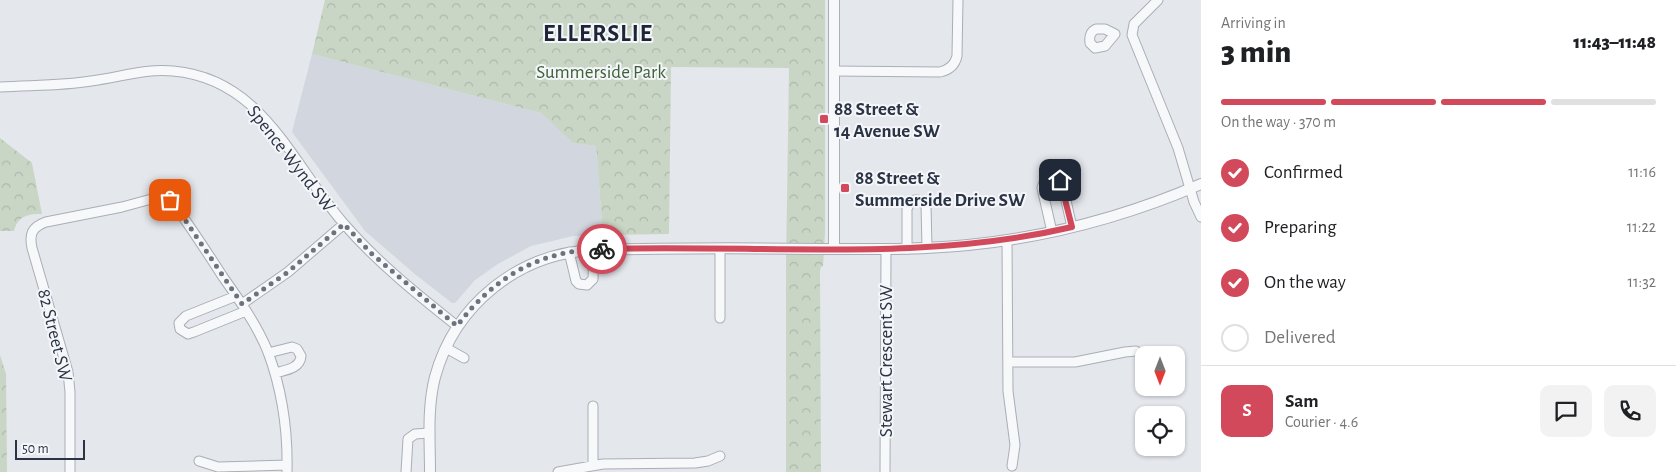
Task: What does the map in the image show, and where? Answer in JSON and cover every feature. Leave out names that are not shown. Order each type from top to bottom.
[{"type":"street","points":[[834,0],[834,249]]},
{"type":"street","points":[[834,72],[940,72],[948,69],[954,64],[957,56],[958,0]]},
{"type":"street","points":[[1158,0],[1138,19],[1132,31],[1134,41],[1178,148],[1194,202],[1201,217]]},
{"type":"street","points":[[1115,34],[1132,31]]},
{"type":"street","name":"Spence Wynd SW","points":[[0,87],[89,82],[159,70],[188,73],[217,82],[245,99],[261,113],[344,224],[372,254],[457,326]]},
{"type":"street","points":[[1052,232],[1042,188],[1044,179],[1051,176],[1058,178],[1062,183],[1072,227]]},
{"type":"street","points":[[430,472],[430,433],[435,378],[446,348],[457,326],[491,288],[514,272],[544,259],[569,252],[594,250],[907,249],[1007,240],[1052,232],[1131,211],[1201,184]]},
{"type":"street","name":"82 Street SW","points":[[70,472],[70,392],[68,372],[32,248],[30,239],[32,231],[37,226],[46,222],[131,206],[152,198],[166,198],[174,204],[236,296]]},
{"type":"street","points":[[907,249],[907,209],[911,201],[915,199],[926,205],[927,248]]},
{"type":"street","points":[[199,461],[218,467],[287,469],[284,419],[275,373],[268,354],[244,308],[236,296],[186,316],[180,323],[182,332],[188,334],[244,308],[344,224]]},
{"type":"street","points":[[1007,240],[1009,402],[1015,445],[1012,466]]},
{"type":"street","points":[[720,249],[720,318]]},
{"type":"street","name":"Stewart Crescent SW","points":[[885,472],[886,249]]},
{"type":"street","points":[[569,252],[576,281],[579,284],[587,285],[593,280],[594,250]]},
{"type":"street","points":[[268,354],[292,347],[297,349],[301,356],[296,367],[275,373]]},
{"type":"street","points":[[446,348],[464,358]]},
{"type":"street","points":[[1008,362],[1075,362],[1117,353],[1135,352]]},
{"type":"street","points":[[593,406],[593,465]]},
{"type":"street","points":[[406,472],[408,438],[415,434],[430,433]]},
{"type":"street","points":[[558,472],[593,465],[695,463],[708,461],[720,456]]},
{"type":"shaded area","points":[[312,54],[541,113],[573,143],[596,146],[603,235],[573,236],[531,246],[498,264],[475,280],[455,303],[452,303],[365,231],[292,132]]},
{"type":"green space","name":"Summerside Park","points":[[325,0],[825,0],[825,233],[823,267],[822,265],[820,270],[821,472],[786,472],[786,265],[789,68],[671,67],[669,234],[603,235],[596,146],[573,143],[541,113],[312,54]]},
{"type":"green space","points":[[0,138],[32,163],[42,214],[24,217],[18,222],[14,231],[0,231]]},
{"type":"green space","points":[[0,355],[6,374],[7,472],[0,472]]},
{"type":"way so far","points":[[170,200],[242,304],[275,283],[344,224],[372,254],[457,326],[491,288],[514,272],[544,259],[569,252],[602,249]]},
{"type":"place","name":"88 Street & 14 Avenue SW","points":[[824,119]]},
{"type":"place","name":"88 Street & Summerside Drive SW","points":[[845,188]]},
{"type":"district","name":"ELLERSLIE","points":[[598,33]]},
{"type":"route","points":[[602,249],[886,249],[948,247],[1007,240],[1072,227],[1060,180]]}]
